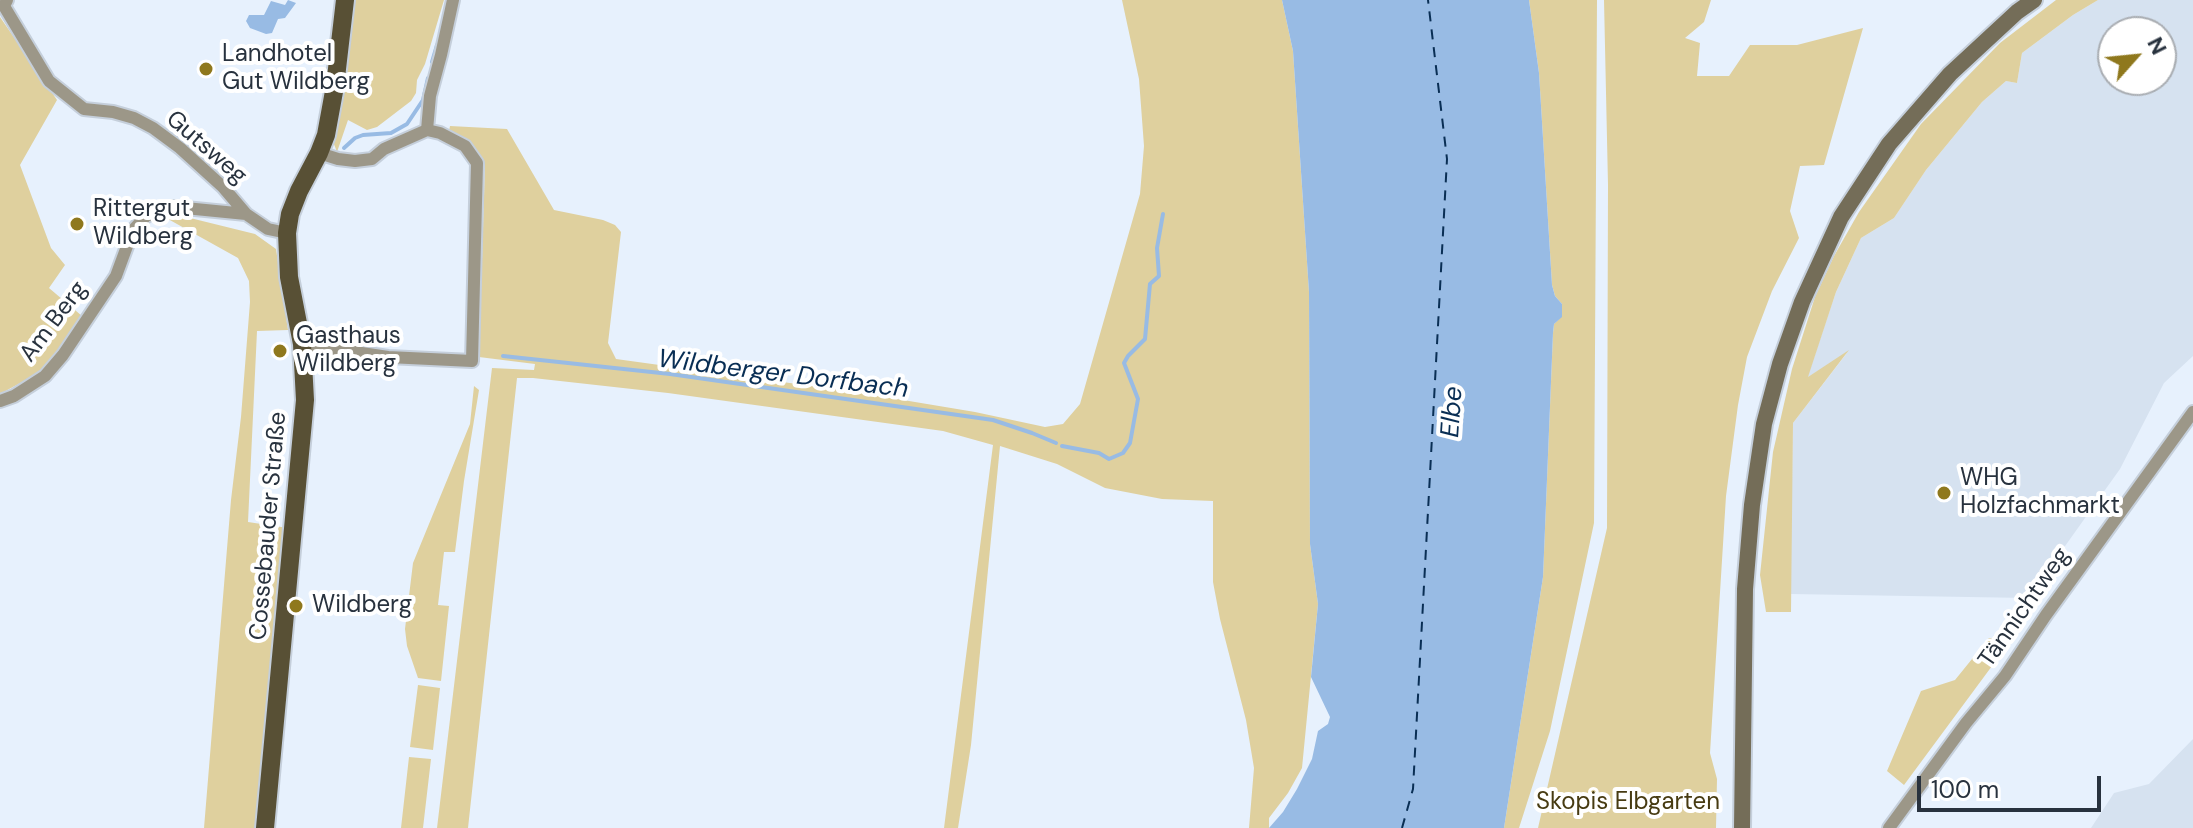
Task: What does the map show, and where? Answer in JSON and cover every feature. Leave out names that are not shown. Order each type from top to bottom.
[{"type":"main road","name":"Cossebauder Straße","points":[[265,828],[305,400],[302,344],[289,277],[287,233],[290,214],[319,153],[331,115],[345,0]]},
{"type":"main road","points":[[1742,828],[1745,589],[1752,505],[1764,424],[1780,364],[1798,314],[1841,217],[1889,144],[1950,74],[2034,0]]},
{"type":"street","points":[[427,130],[430,96],[453,0]]},
{"type":"street","name":"Gutsweg","points":[[4,2],[49,81],[84,109],[113,112],[153,128],[223,187],[246,214],[268,229],[287,233]]},
{"type":"street","points":[[302,344],[388,357],[472,361],[477,163],[465,146],[427,130],[384,149],[372,159],[355,161],[319,153]]},
{"type":"street","name":"Am Berg","points":[[0,401],[14,396],[45,376],[63,355],[116,276],[133,230],[146,216],[163,208],[175,207],[246,214]]},
{"type":"street","name":"Tännichtweg","points":[[1889,828],[1966,723],[2005,676],[2193,412]]},
{"type":"shaded area","points":[[2098,0],[2193,0],[2193,356],[2164,383],[2120,469],[2028,598],[1790,594],[1793,423],[1847,353],[1807,378],[1836,292],[1861,238],[1894,218],[1926,170],[1982,102],[2006,81],[2017,83],[2022,53]]},
{"type":"shaded area","points":[[2193,739],[2193,828],[2091,828],[2114,793],[2149,784]]},
{"type":"green space","points":[[352,0],[444,0],[411,101],[377,127],[367,130],[348,120],[337,152],[332,139],[339,114]]},
{"type":"green space","points":[[1122,0],[1282,0],[1293,51],[1309,292],[1310,544],[1318,604],[1302,768],[1269,818],[1269,828],[1249,828],[1254,768],[1246,720],[1213,582],[1213,501],[1162,499],[1105,488],[1057,464],[1000,446],[971,745],[958,828],[944,828],[993,445],[943,431],[668,393],[517,378],[468,828],[437,828],[492,368],[534,370],[535,364],[479,357],[485,164],[474,148],[449,131],[450,126],[507,129],[554,210],[603,220],[615,225],[621,232],[608,343],[616,359],[855,392],[1045,427],[1063,424],[1080,404],[1140,194],[1144,146],[1139,79]]},
{"type":"green space","points":[[1529,0],[1597,0],[1594,523],[1550,731],[1519,828],[1504,828],[1543,577],[1553,333],[1554,324],[1562,316],[1562,304],[1555,296],[1552,285],[1539,73]]},
{"type":"green space","name":"Skopis Elbgarten","points":[[1604,0],[1711,0],[1704,22],[1685,38],[1700,43],[1697,76],[1729,76],[1750,45],[1797,45],[1863,28],[1824,165],[1800,166],[1790,211],[1799,238],[1772,291],[1747,357],[1738,405],[1726,496],[1710,753],[1717,779],[1716,828],[1538,828],[1607,528],[1608,185]]},
{"type":"green space","points":[[2056,0],[2098,0],[2022,53],[2017,83],[2006,81],[1982,102],[1926,170],[1894,218],[1861,238],[1836,292],[1808,377],[1849,350],[1793,423],[1791,612],[1766,612],[1760,575],[1773,452],[1792,369],[1815,297],[1834,256],[1859,212],[1921,124],[2000,43]]},
{"type":"green space","points":[[0,17],[57,100],[20,165],[51,248],[65,265],[49,288],[82,316],[44,370],[0,394]]},
{"type":"green space","points":[[182,216],[255,234],[276,249],[288,330],[257,331],[248,522],[288,528],[259,828],[204,828],[231,500],[241,417],[249,281],[238,258],[168,219]]},
{"type":"green space","points":[[474,386],[479,390],[455,552],[444,552],[438,605],[449,606],[441,681],[418,678],[407,646],[405,629],[413,563],[470,424]]},
{"type":"green space","points":[[1989,638],[2009,643],[1904,785],[1887,771],[1921,691],[1955,680]]},
{"type":"green space","points":[[418,685],[440,688],[433,750],[410,747]]},
{"type":"green space","points":[[409,757],[431,759],[423,828],[401,828]]},
{"type":"water","points":[[288,0],[296,3],[285,18],[278,19],[272,33],[250,28],[246,21],[249,15],[264,15],[271,1],[285,5]]},
{"type":"water","name":"Elbe","points":[[1282,0],[1529,0],[1539,73],[1552,285],[1555,296],[1562,304],[1562,317],[1554,324],[1553,333],[1543,577],[1504,828],[1269,828],[1297,789],[1312,759],[1318,731],[1328,724],[1330,717],[1311,677],[1318,604],[1310,544],[1309,292],[1293,51]]},
{"type":"waterway","points":[[432,62],[437,45]]},
{"type":"waterway","points":[[344,148],[355,138],[391,133],[407,124],[423,100],[428,78]]},
{"type":"waterway","name":"Wildberger Dorfbach","points":[[1062,446],[1099,453],[1109,459],[1123,453],[1130,443],[1138,399],[1124,363],[1145,339],[1150,284],[1159,276],[1157,248],[1163,214]]},
{"type":"waterway","name":"Wildberger Dorfbach","points":[[503,356],[670,374],[993,420],[1056,443]]},
{"type":"ferry route","points":[[1402,828],[1413,789],[1447,159],[1428,0]]},
{"type":"place","name":"Landhotel Gut Wildberg","points":[[206,69]]},
{"type":"place","name":"Rittergut Wildberg","points":[[77,224]]},
{"type":"place","name":"Gasthaus Wildberg","points":[[280,351]]},
{"type":"place","name":"WHG Holzfachmarkt","points":[[1944,493]]},
{"type":"place","name":"Wildberg","points":[[296,606]]}]
